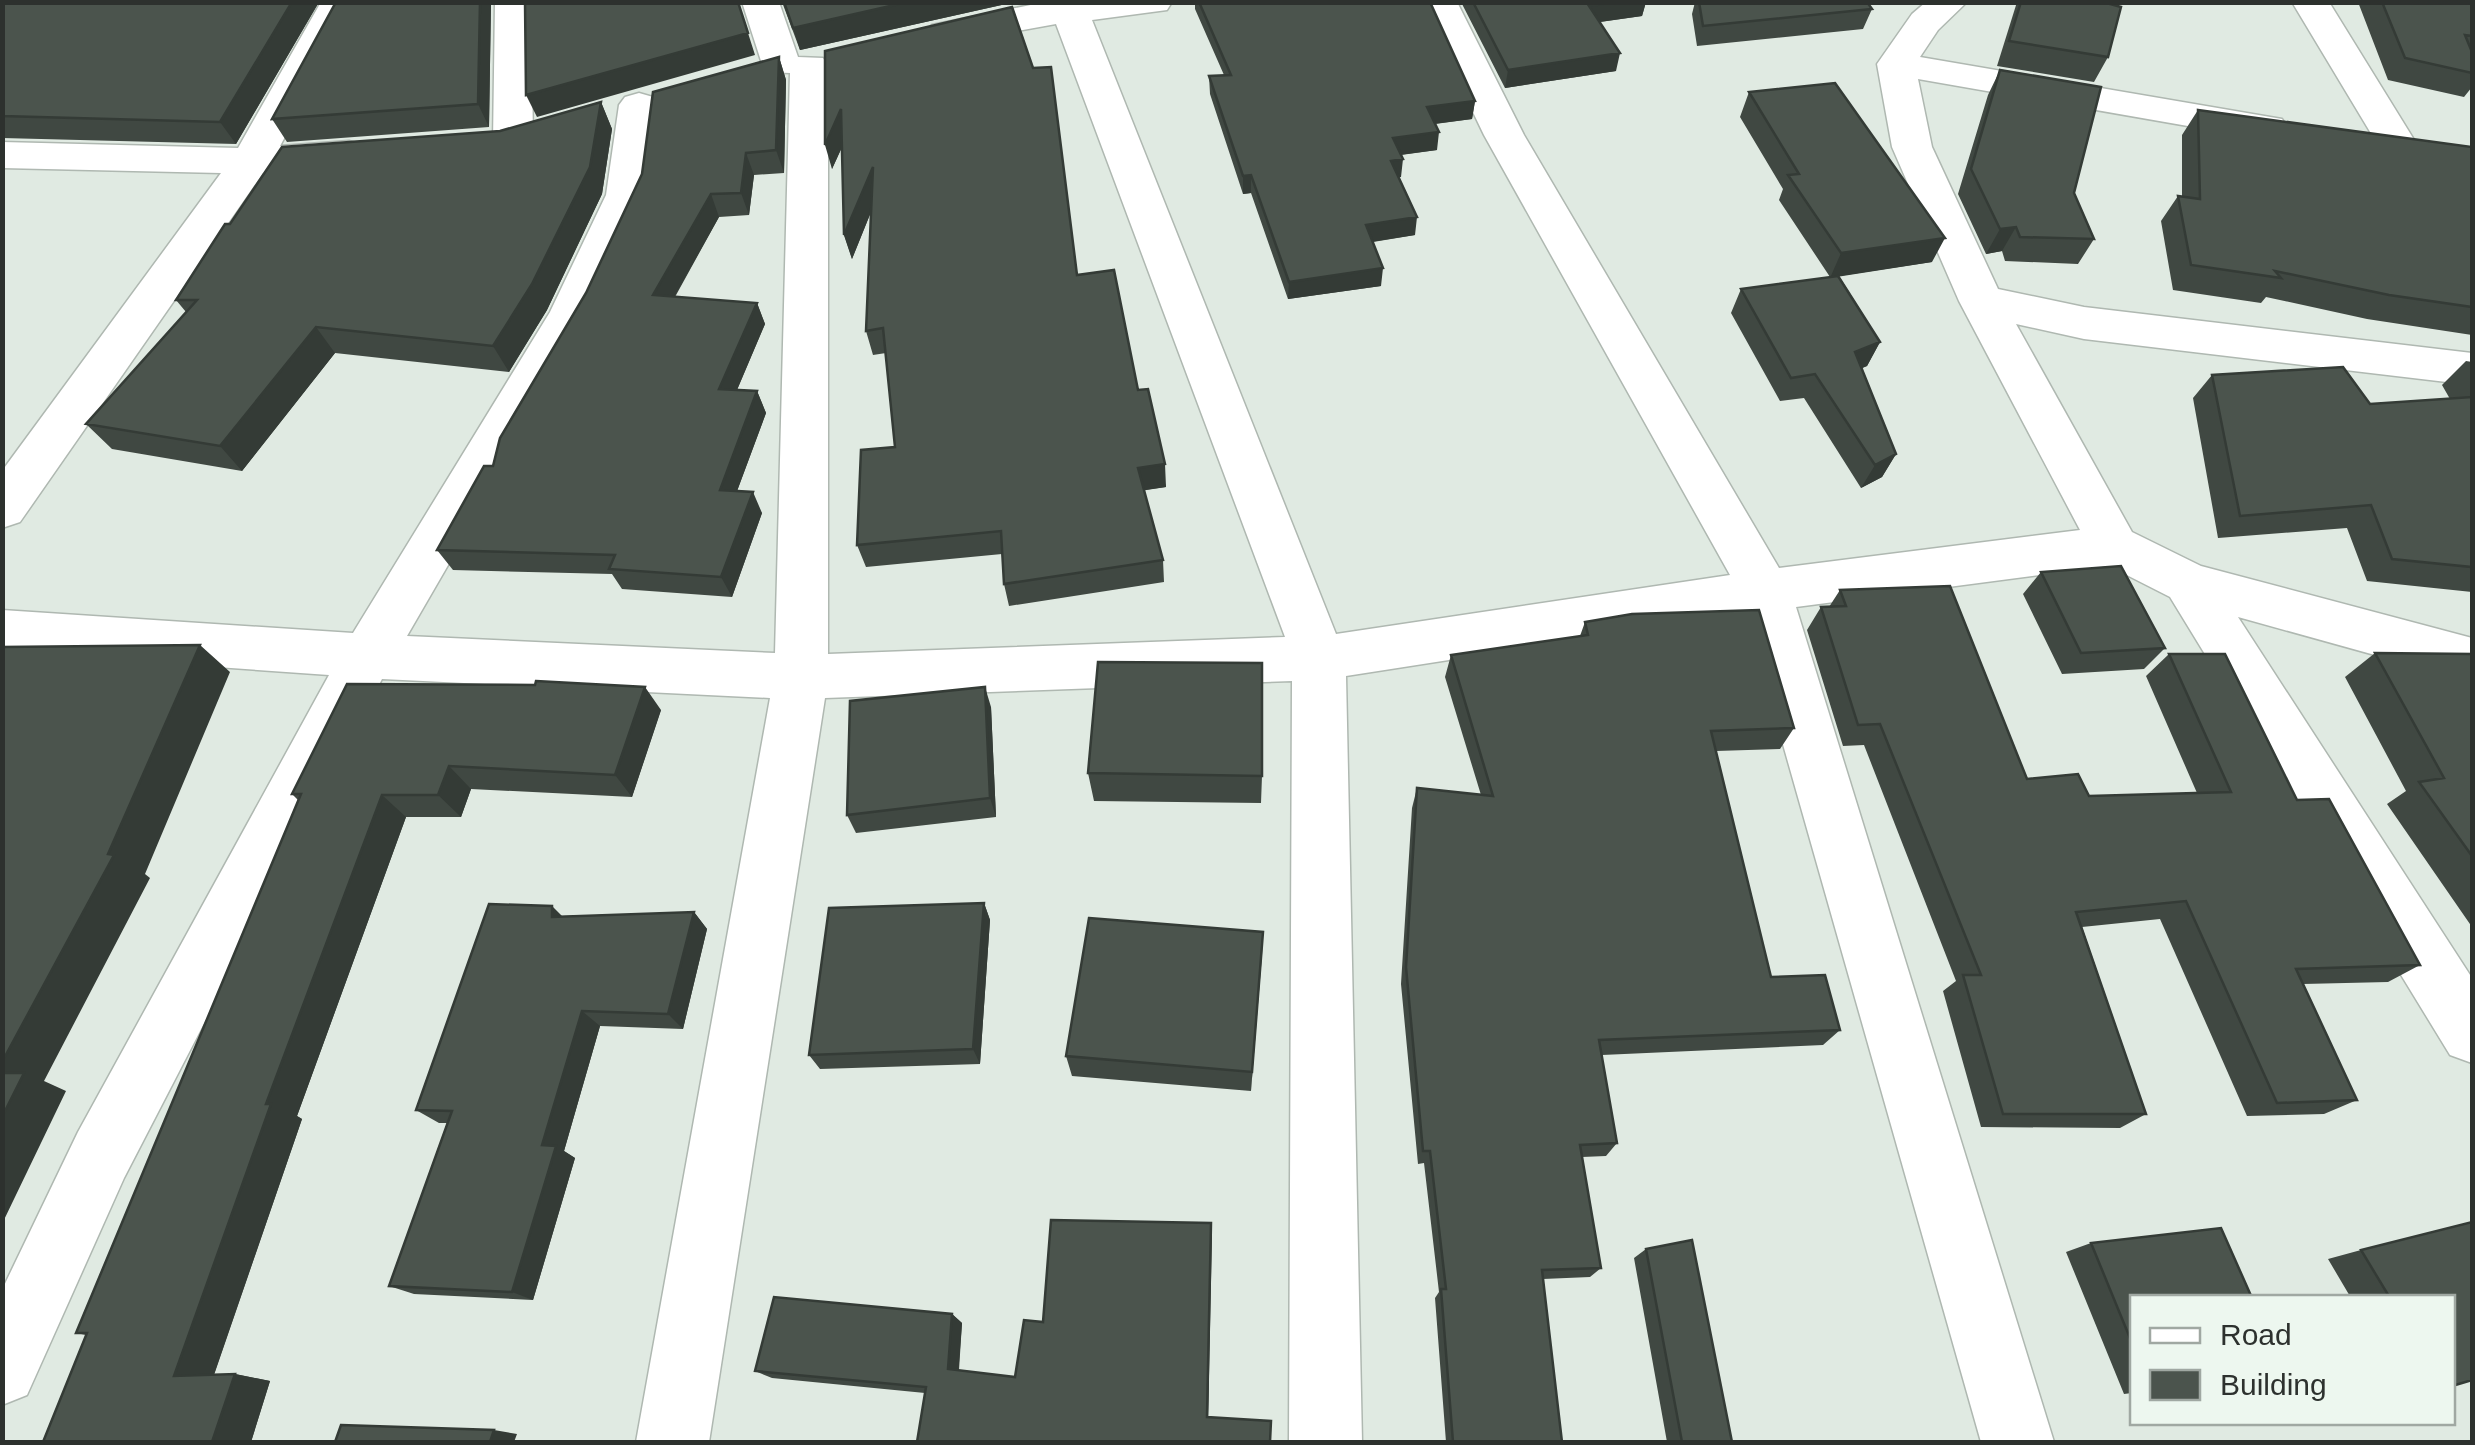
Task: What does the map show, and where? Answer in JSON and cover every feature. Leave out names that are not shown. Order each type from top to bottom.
[{"type":"street","points":[[2,509],[251,161],[340,2]]},
{"type":"street","points":[[513,2],[513,139]]},
{"type":"street","points":[[672,1442],[801,677],[795,65],[760,2]]},
{"type":"street","points":[[902,44],[1009,10],[1071,14],[1154,2]]},
{"type":"street","points":[[1438,2],[1504,135],[1765,590],[2018,1442]]},
{"type":"street","points":[[1949,2],[1926,22],[1896,64],[1912,146],[1982,301],[2114,546]]},
{"type":"street","points":[[2310,2],[2419,153],[2343,141]]},
{"type":"street","points":[[1071,14],[1319,658],[1325,1442]]},
{"type":"street","points":[[1896,64],[2304,134]]},
{"type":"street","points":[[2,1370],[101,1155],[367,656],[572,314],[627,195],[639,105]]},
{"type":"street","points":[[2,155],[251,161],[388,151]]},
{"type":"street","points":[[1982,301],[2084,323],[2472,369]]},
{"type":"street","points":[[2,630],[367,656],[801,677],[1319,658],[1765,590],[2114,546],[2188,583],[2472,660]]},
{"type":"street","points":[[2188,583],[2472,1033]]},
{"type":"building","points":[[2,2],[292,2],[220,122],[2,116]]},
{"type":"building","points":[[336,2],[480,2],[478,104],[272,119]]},
{"type":"building","points":[[525,2],[738,2],[748,33],[526,95]]},
{"type":"building","points":[[784,2],[908,2],[793,28]]},
{"type":"building","points":[[1199,2],[1430,2],[1475,101],[1427,107],[1439,132],[1393,138],[1403,159],[1391,161],[1417,217],[1366,225],[1383,268],[1289,282],[1251,175],[1243,176],[1209,76],[1231,75]]},
{"type":"building","points":[[1473,2],[1616,2],[1589,6],[1620,53],[1508,70]]},
{"type":"building","points":[[1699,2],[1867,2],[1872,9],[1703,26]]},
{"type":"building","points":[[2021,2],[2103,2],[2121,7],[2108,57],[2009,41]]},
{"type":"building","points":[[2382,2],[2472,2],[2472,36],[2465,35],[2472,52],[2472,73],[2405,58]]},
{"type":"building","points":[[1012,7],[1033,68],[1051,67],[1077,275],[1114,270],[1138,390],[1148,389],[1165,464],[1138,468],[1163,560],[1004,584],[1001,531],[857,545],[861,450],[895,447],[883,328],[866,331],[873,167],[844,235],[841,109],[825,145],[825,51]]},
{"type":"building","points":[[779,57],[776,150],[746,153],[741,193],[711,194],[653,295],[757,303],[719,389],[757,391],[720,490],[753,492],[721,577],[609,569],[615,555],[437,550],[484,466],[493,466],[500,438],[586,293],[642,174],[653,92]]},
{"type":"building","points":[[2000,70],[2101,87],[2074,193],[2094,239],[2020,237],[2016,227],[2000,229],[1971,169]]},
{"type":"building","points":[[1835,83],[1945,238],[1841,253],[1788,175],[1799,174],[1749,92]]},
{"type":"building","points":[[601,102],[590,167],[532,284],[493,346],[316,327],[220,446],[86,424],[197,300],[176,300],[225,224],[230,224],[282,147],[500,131]]},
{"type":"building","points":[[2198,110],[2472,147],[2472,307],[2389,295],[2275,271],[2281,278],[2191,265],[2178,196],[2200,199]]},
{"type":"building","points":[[1838,276],[1880,342],[1855,352],[1896,454],[1875,465],[1815,374],[1791,378],[1741,289]]},
{"type":"building","points":[[2343,367],[2370,404],[2472,397],[2472,567],[2392,559],[2371,505],[2240,516],[2212,375]]},
{"type":"building","points":[[2121,566],[2165,648],[2081,653],[2041,572]]},
{"type":"building","points":[[1950,586],[2027,779],[2078,774],[2089,796],[2231,792],[2169,654],[2225,654],[2297,800],[2329,799],[2420,965],[2296,969],[2357,1100],[2277,1103],[2186,901],[2076,912],[2146,1114],[2003,1114],[1963,975],[1981,975],[1880,724],[1858,725],[1821,607],[1846,606],[1840,590]]},
{"type":"building","points":[[1759,610],[1794,728],[1711,731],[1771,977],[1825,975],[1840,1030],[1599,1040],[1617,1143],[1580,1145],[1601,1268],[1542,1270],[1562,1442],[1453,1442],[1441,1289],[1446,1289],[1430,1151],[1423,1151],[1406,967],[1417,788],[1493,796],[1451,655],[1588,635],[1585,622],[1632,614]]},
{"type":"building","points":[[200,645],[108,854],[114,855],[2,1062],[2,647]]},
{"type":"building","points":[[2375,653],[2472,654],[2472,856],[2419,782],[2444,778]]},
{"type":"building","points":[[1098,662],[1262,663],[1262,776],[1088,773]]},
{"type":"building","points":[[536,681],[645,687],[615,775],[449,766],[438,795],[382,795],[266,1104],[271,1104],[174,1376],[235,1374],[212,1442],[43,1442],[87,1333],[76,1333],[301,794],[292,794],[347,684],[535,685]]},
{"type":"building","points":[[985,687],[990,798],[847,815],[850,701]]},
{"type":"building","points":[[984,903],[973,1049],[809,1055],[829,908]]},
{"type":"building","points":[[489,904],[552,906],[552,917],[694,912],[668,1014],[582,1011],[542,1145],[556,1146],[512,1292],[389,1286],[452,1111],[416,1110]]},
{"type":"building","points":[[1089,918],[1263,932],[1252,1072],[1066,1056]]},
{"type":"building","points":[[2,1073],[24,1073],[2,1117]]},
{"type":"building","points":[[1051,1220],[1211,1223],[1207,1417],[1271,1421],[1270,1442],[917,1442],[926,1387],[755,1371],[774,1297],[952,1314],[948,1369],[1015,1377],[1024,1320],[1043,1322]]},
{"type":"building","points":[[2472,1222],[2472,1380],[2455,1385],[2455,1295],[2388,1295],[2361,1250]]},
{"type":"building","points":[[2221,1228],[2251,1295],[2130,1295],[2130,1338],[2091,1243]]},
{"type":"building","points":[[1692,1240],[1732,1442],[1682,1442],[1646,1249]]},
{"type":"building","points":[[341,1425],[494,1430],[490,1442],[335,1442]]}]
